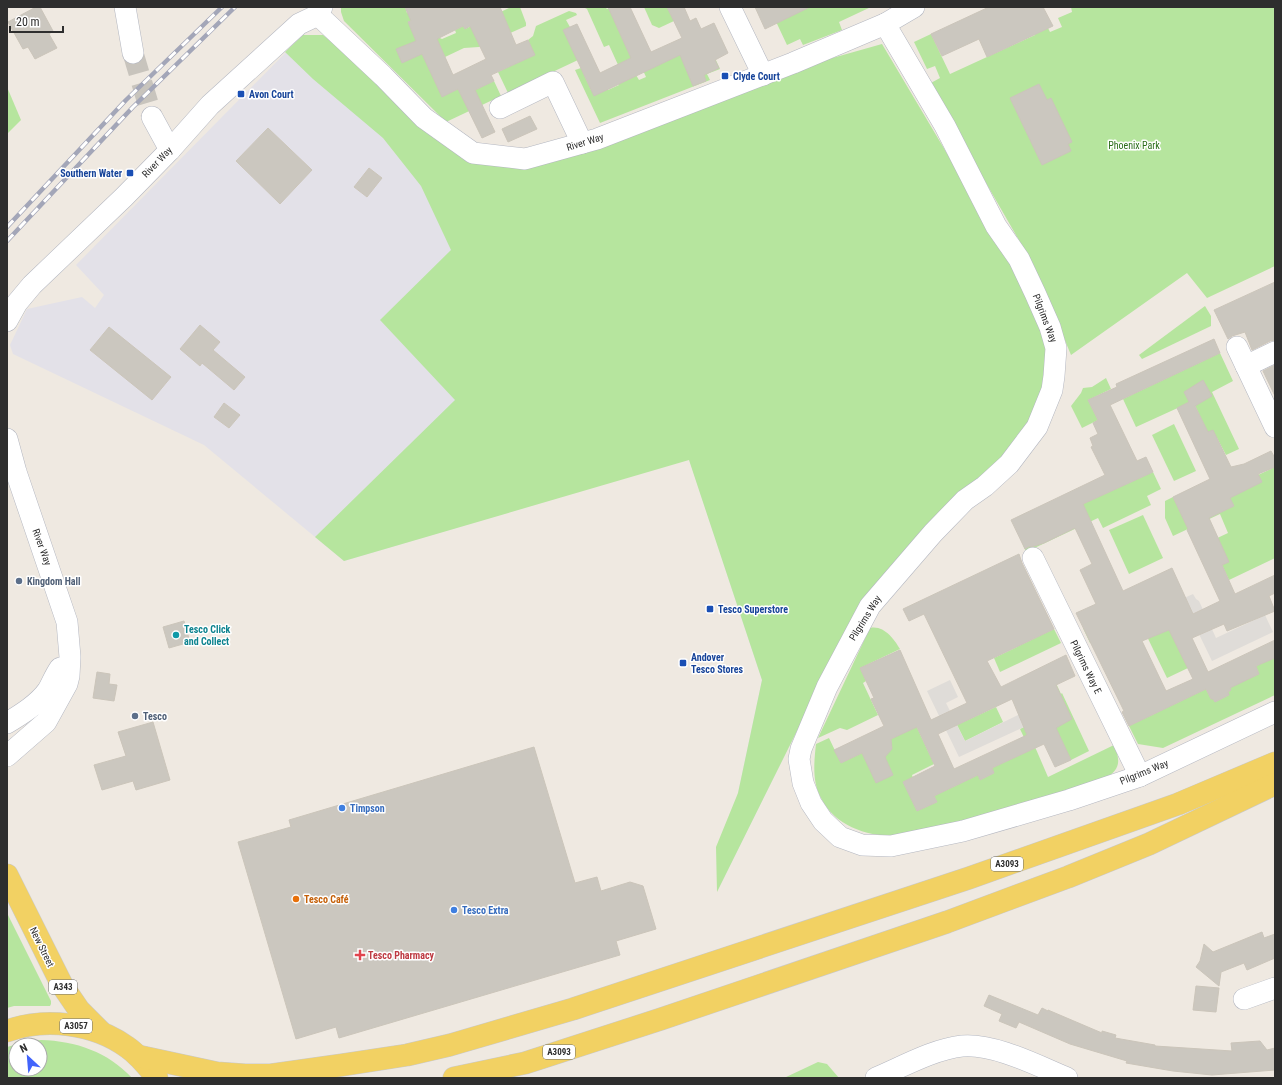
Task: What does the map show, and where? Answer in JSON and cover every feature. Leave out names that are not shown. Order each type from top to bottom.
[{"type":"main road","name":"A3093","points":[[138,1056],[217,1073],[271,1075],[407,1055],[450,1045],[581,1007],[969,878],[1178,804],[1275,763]]},
{"type":"main road","name":"A3093","points":[[454,1078],[525,1063],[661,1019],[947,922],[1068,877],[1149,844],[1275,784]]},
{"type":"main road","name":"New Street","points":[[7,875],[62,985],[79,1010],[101,1032]]},
{"type":"main road","name":"A3057","points":[[7,1030],[39,1023],[74,1026],[101,1032],[127,1047],[138,1056],[157,1078]]},
{"type":"street","points":[[125,7],[133,53]]},
{"type":"street","points":[[730,7],[763,75]]},
{"type":"street","name":"River Way","points":[[7,321],[16,303],[124,197],[170,150],[210,105],[299,24],[320,11],[424,118],[474,153],[525,159],[597,139],[763,75],[885,24],[914,7]]},
{"type":"street","name":"Pilgrims Way","points":[[885,24],[945,126],[996,226],[1021,264],[1050,327],[1056,348],[1055,370],[1052,390],[1037,427],[1010,464],[985,486],[964,500],[923,544],[870,606],[827,687],[803,744],[799,759],[803,783],[811,803],[823,821],[840,837],[862,845],[891,846],[963,831],[1069,800],[1140,776],[1275,712]]},
{"type":"street","points":[[500,108],[553,82],[582,143]]},
{"type":"street","points":[[152,117],[170,150]]},
{"type":"street","points":[[1237,346],[1275,427]]},
{"type":"street","points":[[1246,366],[1275,352]]},
{"type":"street","name":"River Way","points":[[7,439],[25,501],[67,622],[70,657],[67,684],[54,705],[46,722],[7,756]]},
{"type":"street","name":"Pilgrims Way E","points":[[1033,558],[1140,776]]},
{"type":"street","points":[[7,723],[31,708],[47,690],[57,673],[70,657]]},
{"type":"street","name":"River Way","points":[[7,743],[54,705]]},
{"type":"street","points":[[1244,998],[1275,988]]},
{"type":"street","points":[[876,1078],[946,1049],[979,1046],[994,1049],[1067,1078]]},
{"type":"shaded area","points":[[303,35],[323,35],[381,82],[420,128],[470,160],[530,168],[882,44],[858,608],[717,892],[762,680],[689,459],[344,561],[204,445],[13,354],[10,345],[27,309],[82,297],[95,308],[104,295],[76,265]]},
{"type":"shaded area","points":[[1193,594],[1199,601],[1216,638],[1265,615],[1273,632],[1212,661],[1182,599]]},
{"type":"shaded area","points":[[950,680],[958,697],[946,703],[965,741],[1022,713],[1026,726],[959,757],[927,691]]},
{"type":"green space","points":[[341,7],[405,7],[407,13],[411,12],[414,19],[408,22],[442,96],[458,89],[462,96],[494,81],[501,96],[446,122],[344,21]]},
{"type":"green space","points":[[511,7],[520,7],[526,26],[479,47],[464,48],[445,57],[436,38],[438,37],[442,39],[456,33],[455,30],[463,26],[465,29]]},
{"type":"green space","points":[[583,7],[610,8],[630,55],[638,58],[619,67],[609,45],[604,47],[587,9]]},
{"type":"green space","points":[[644,7],[667,7],[674,21],[659,28],[652,25]]},
{"type":"green space","points":[[798,7],[871,7],[839,22],[842,30],[803,45],[800,39],[787,45],[771,11]]},
{"type":"green space","name":"Phoenix Park","points":[[1071,7],[1275,7],[1275,266],[1207,298],[1187,273],[1071,355],[1035,268],[929,84],[940,78],[935,66],[927,69],[914,42],[931,34],[950,74],[1035,35],[1027,16],[1039,10],[1050,32],[1062,27],[1058,18],[1072,12]]},
{"type":"green space","points":[[569,11],[576,13],[577,15],[566,20],[570,27],[578,60],[508,93],[498,72],[510,66],[508,61],[532,49],[528,40],[533,36],[536,26]]},
{"type":"green space","points":[[303,35],[323,35],[381,82],[420,128],[470,160],[530,168],[797,68],[882,44],[1018,273],[1050,357],[1044,398],[1007,453],[858,608],[717,892],[716,847],[738,793],[762,680],[689,460],[344,561],[315,537],[455,400],[380,320],[451,250],[421,186],[383,138],[313,79],[285,52]]},
{"type":"green space","points":[[707,41],[720,69],[707,74],[710,80],[600,123],[575,70],[581,68],[591,90],[605,83],[608,90],[619,85],[616,79],[636,75],[639,80],[646,77],[641,66]]},
{"type":"green space","points":[[7,87],[21,120],[7,134]]},
{"type":"green space","points":[[1205,306],[1211,316],[1211,326],[1142,359],[1139,355]]},
{"type":"green space","points":[[1220,353],[1233,381],[1212,392],[1239,449],[1226,455],[1217,438],[1211,440],[1193,401],[1136,427],[1123,399]]},
{"type":"green space","points":[[1106,378],[1111,389],[1088,400],[1098,420],[1082,428],[1071,406],[1083,388],[1092,387]]},
{"type":"green space","points":[[1174,424],[1196,471],[1174,481],[1152,435]]},
{"type":"green space","points":[[1275,467],[1275,558],[1229,580],[1211,541],[1228,533],[1220,514],[1173,536],[1165,518],[1165,501],[1173,497],[1180,511]]},
{"type":"green space","points":[[1153,472],[1161,489],[1147,496],[1151,505],[1103,528],[1098,518],[1026,552],[1021,540],[1076,507]]},
{"type":"green space","points":[[1143,515],[1163,558],[1129,574],[1109,530]]},
{"type":"green space","points":[[1160,610],[1188,668],[1167,678],[1139,620],[1090,643],[1083,628],[1110,615]]},
{"type":"green space","points":[[870,628],[884,631],[892,637],[900,649],[860,668],[866,681],[863,683],[878,715],[847,730],[840,728],[818,738]]},
{"type":"green space","points":[[1054,629],[1061,643],[1000,672],[994,658]]},
{"type":"green space","points":[[1275,657],[1275,695],[1163,748],[1138,744],[1129,726],[1206,689],[1211,699],[1215,702],[1229,695],[1228,692],[1231,690],[1226,680],[1248,679],[1259,674],[1256,666]]},
{"type":"green space","points":[[1054,679],[1089,751],[1071,760],[1043,703]]},
{"type":"green space","points":[[907,706],[934,764],[912,775],[916,787],[912,778],[903,782],[917,811],[937,802],[934,796],[978,775],[980,780],[994,773],[992,768],[1030,750],[1020,729],[1026,726],[1048,777],[1114,745],[1118,756],[1118,765],[1114,772],[1105,779],[931,831],[894,836],[879,835],[851,827],[839,820],[829,810],[818,792],[814,772],[816,744],[829,738],[841,763],[881,744],[889,752],[892,748],[889,740],[899,735]]},
{"type":"green space","points":[[996,707],[1003,722],[965,741],[957,725]]},
{"type":"green space","points":[[7,913],[51,1001],[50,1006],[14,1006],[7,1008]]},
{"type":"green space","points":[[48,1041],[67,1043],[91,1050],[113,1061],[132,1078],[7,1078],[7,1047],[8,1077],[48,1077]]},
{"type":"green space","points":[[818,1062],[827,1064],[839,1078],[784,1078]]},
{"type":"building","points":[[36,7],[40,7],[53,31],[49,34],[57,48],[35,59],[28,47],[23,49],[8,22]]},
{"type":"building","points":[[405,7],[500,7],[516,45],[528,40],[535,55],[491,75],[494,81],[475,90],[495,132],[482,138],[458,89],[442,97],[422,54],[402,63],[396,49],[416,41],[408,22],[411,21]],"holes":[[[463,26],[465,29],[470,26],[486,59],[453,75],[437,39]]]},
{"type":"building","points":[[608,7],[630,7],[651,52],[682,38],[667,7],[684,7],[690,21],[696,18],[701,29],[714,23],[728,53],[715,60],[719,68],[704,75],[706,81],[693,86],[680,55],[594,96],[563,30],[577,24],[600,73],[631,58]]},
{"type":"building","points":[[755,7],[810,7],[765,29]]},
{"type":"building","points":[[989,7],[1043,7],[1053,26],[987,57],[979,39],[942,56],[931,34]]},
{"type":"building","points":[[1039,84],[1047,100],[1051,98],[1072,142],[1068,144],[1071,151],[1042,165],[1010,98]]},
{"type":"building","points":[[530,116],[537,129],[508,142],[502,129]]},
{"type":"building","points":[[268,128],[312,170],[280,204],[236,161]]},
{"type":"building","points":[[369,168],[382,178],[367,197],[354,187]]},
{"type":"building","points":[[1275,282],[1275,340],[1252,350],[1245,332],[1232,336],[1228,339],[1214,310]]},
{"type":"building","points":[[200,325],[220,342],[213,350],[245,377],[234,390],[202,363],[200,366],[180,349]]},
{"type":"building","points":[[109,327],[171,377],[152,400],[90,350]]},
{"type":"building","points":[[1214,339],[1220,353],[1110,405],[1137,461],[1146,457],[1153,472],[1083,504],[1123,591],[1172,568],[1193,614],[1220,601],[1173,497],[1210,479],[1177,408],[1189,402],[1184,392],[1203,380],[1212,396],[1195,406],[1208,432],[1213,430],[1231,467],[1244,464],[1271,451],[1275,458],[1275,467],[1258,474],[1262,482],[1230,498],[1234,506],[1209,518],[1229,562],[1222,565],[1235,594],[1275,575],[1275,593],[1269,596],[1275,611],[1227,631],[1224,624],[1192,638],[1208,672],[1275,640],[1275,658],[1256,666],[1259,674],[1230,688],[1231,690],[1228,692],[1229,695],[1215,702],[1211,699],[1206,689],[1129,726],[1122,712],[1124,711],[1076,613],[1096,604],[1080,570],[1092,564],[1075,528],[1044,543],[1025,549],[1011,520],[1105,475],[1091,447],[1093,446],[1090,438],[1098,434],[1093,423],[1098,420],[1088,400],[1117,387],[1116,384]],"holes":[[[1169,630],[1193,679],[1166,691],[1142,641]]]},
{"type":"building","points":[[1275,365],[1275,396],[1263,371]]},
{"type":"building","points":[[224,403],[240,415],[229,428],[214,417]]},
{"type":"building","points":[[1019,554],[1054,629],[987,661],[1001,687],[1066,655],[1075,676],[1056,685],[1072,719],[1056,728],[1071,760],[1055,767],[1044,744],[992,768],[994,773],[980,780],[978,775],[934,796],[937,802],[917,811],[903,782],[935,766],[917,727],[891,739],[892,749],[885,757],[893,775],[876,783],[862,753],[841,763],[834,750],[884,726],[871,699],[874,698],[860,668],[900,650],[931,720],[967,703],[924,614],[909,621],[903,609]],"holes":[[[1012,699],[1027,735],[954,769],[938,734]]]},
{"type":"building","name":"Tesco Click and Collect","points":[[184,621],[190,642],[169,648],[163,627]]},
{"type":"building","points":[[97,672],[110,674],[109,684],[117,685],[114,701],[93,698]]},
{"type":"building","points":[[153,722],[170,780],[136,790],[133,781],[102,790],[94,765],[126,756],[118,732]]},
{"type":"building","name":"Tesco Extra","points":[[534,747],[575,883],[597,877],[601,891],[630,882],[643,886],[656,929],[616,941],[620,955],[339,1038],[336,1027],[296,1039],[238,842],[291,827],[289,820]]},
{"type":"building","points":[[1262,932],[1264,938],[1275,934],[1275,958],[1247,970],[1244,963],[1221,972],[1219,986],[1196,967],[1200,961],[1204,944],[1213,952]]},
{"type":"building","points":[[1196,986],[1219,988],[1216,1012],[1193,1010]]},
{"type":"building","points":[[989,995],[1038,1015],[1042,1008],[1102,1033],[1102,1031],[1116,1035],[1115,1038],[1155,1046],[1232,1051],[1231,1043],[1260,1041],[1267,1050],[1275,1048],[1275,1070],[1212,1075],[1173,1071],[1126,1063],[1127,1061],[1070,1044],[1019,1022],[1016,1028],[999,1021],[1002,1014],[984,1006]]},
{"type":"tunnel","points":[[133,53],[152,117]]},
{"type":"railway","points":[[7,227],[126,100],[222,7]]},
{"type":"railway","points":[[7,241],[133,107],[235,7]]},
{"type":"place","name":"Clyde Court","points":[[725,76]]},
{"type":"place","name":"Avon Court","points":[[241,94]]},
{"type":"place","name":"Southern Water","points":[[130,173]]},
{"type":"place","name":"Kingdom Hall","points":[[19,581]]},
{"type":"place","name":"Tesco Superstore","points":[[710,609]]},
{"type":"place","name":"Tesco Click and Collect","points":[[176,635]]},
{"type":"place","name":"Andover Tesco Stores","points":[[683,663]]},
{"type":"place","name":"Tesco","points":[[135,716]]},
{"type":"place","name":"Timpson","points":[[342,808]]},
{"type":"place","name":"Tesco Café","points":[[296,899]]},
{"type":"place","name":"Tesco Extra","points":[[454,910]]},
{"type":"place","name":"Tesco Pharmacy","points":[[360,955]]}]
